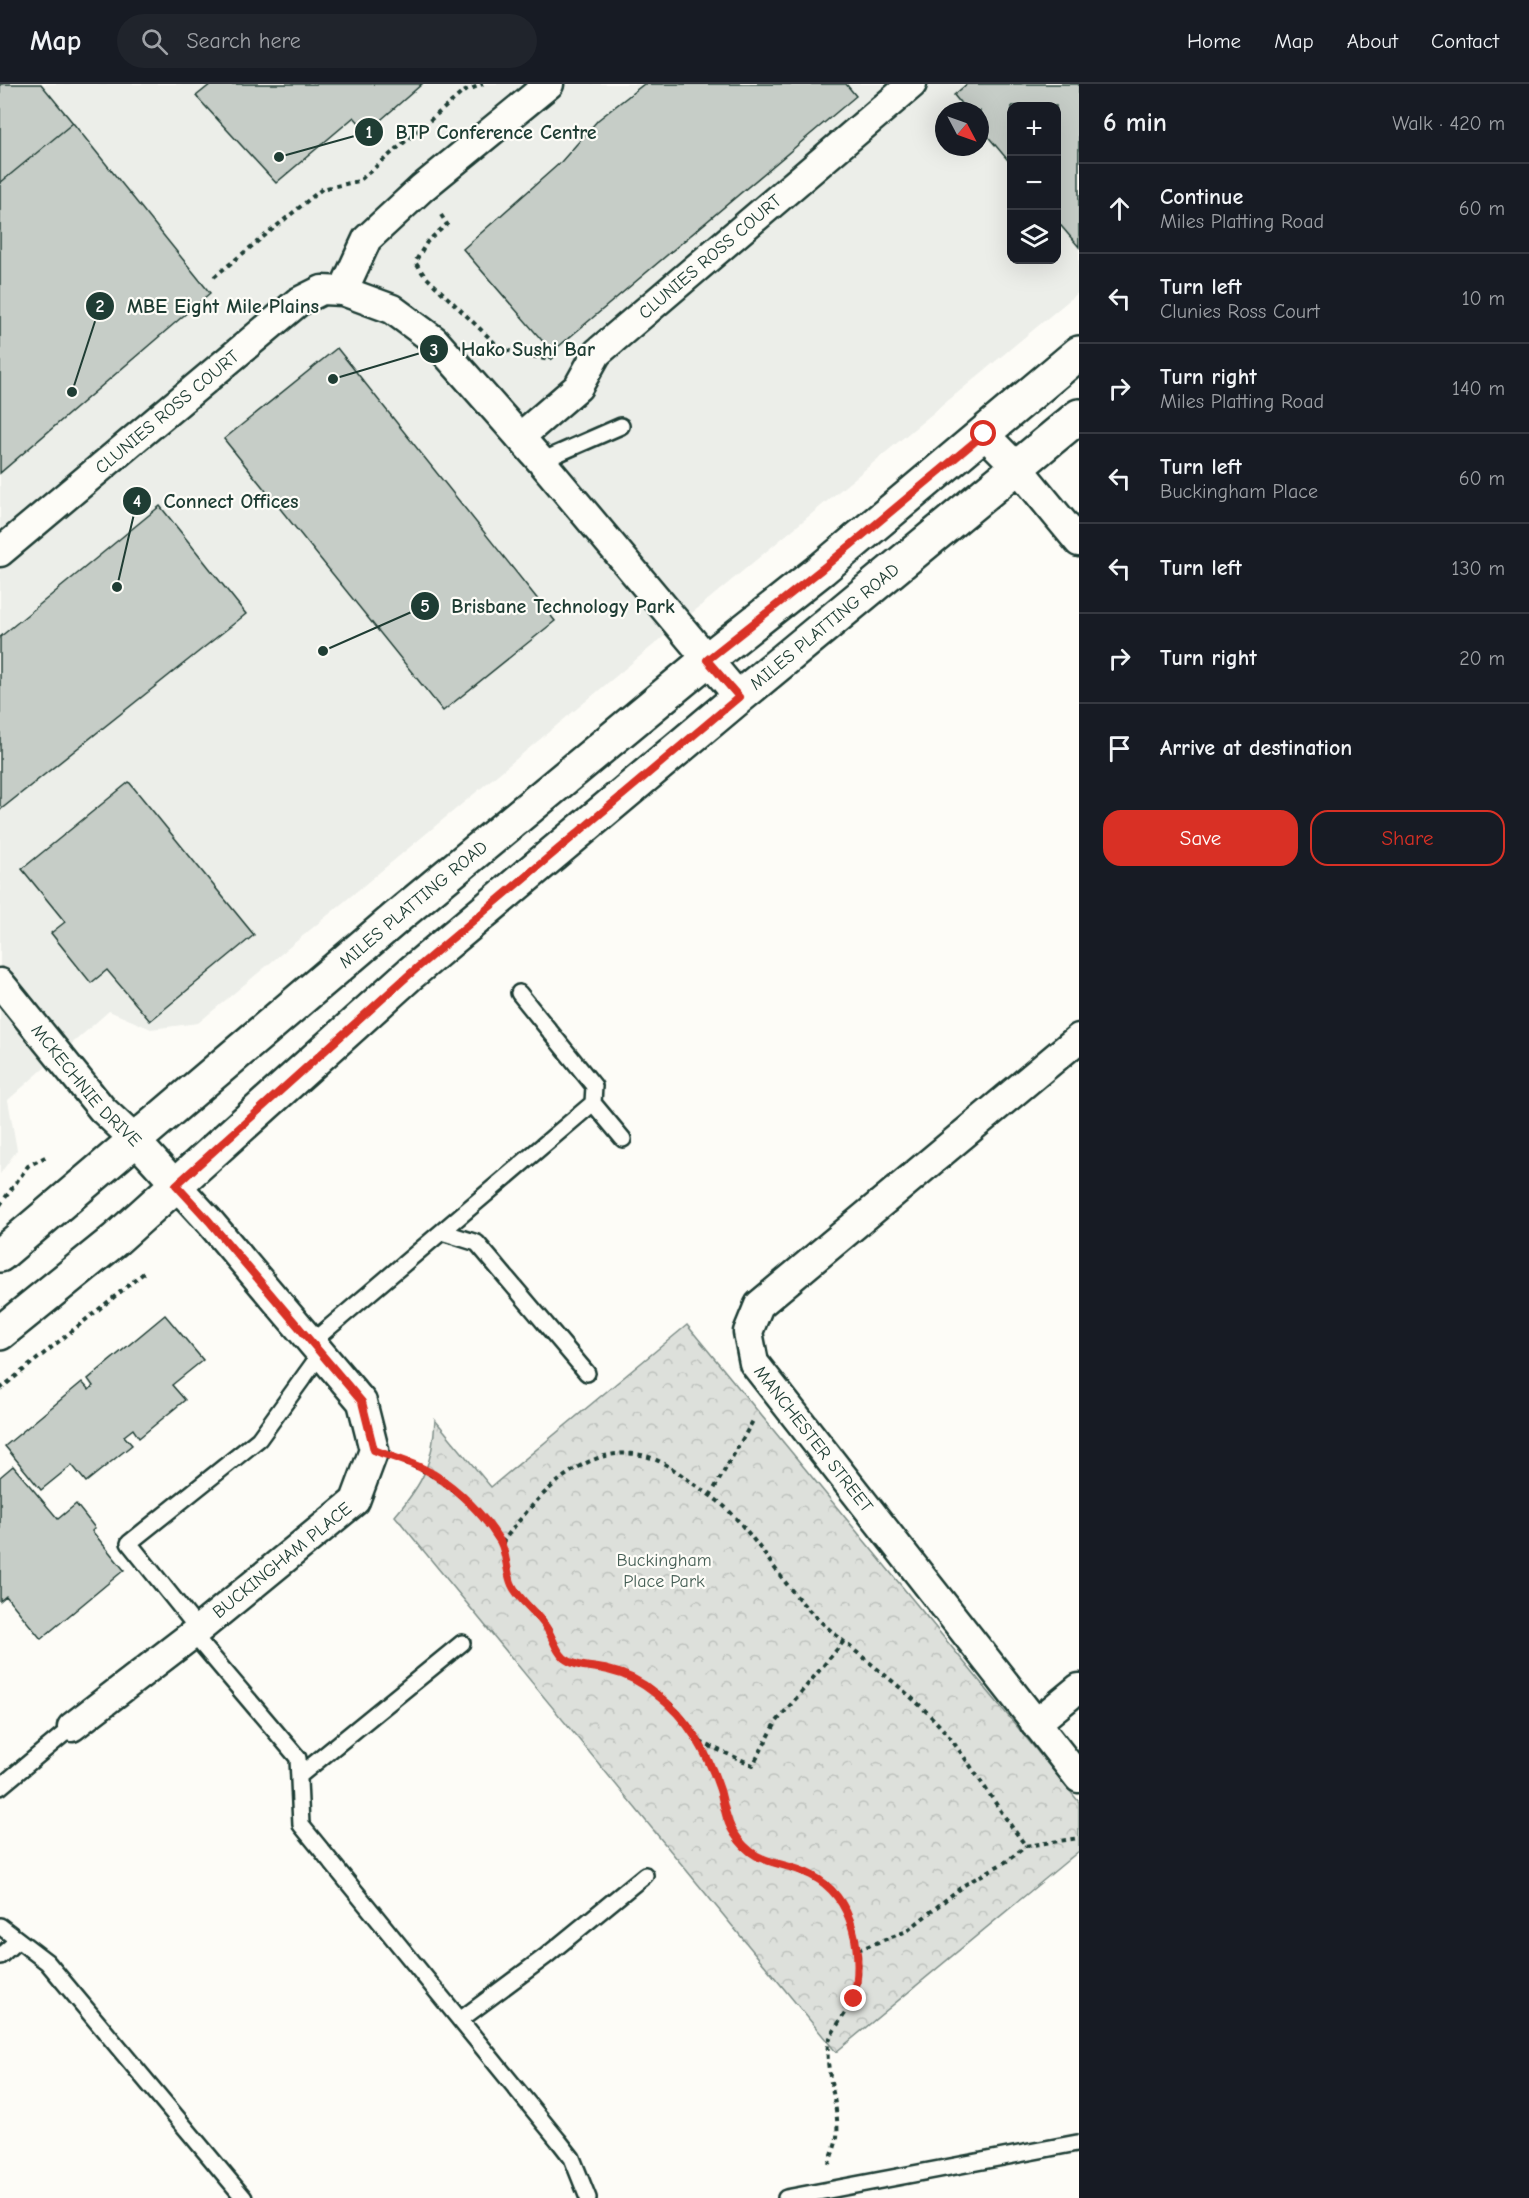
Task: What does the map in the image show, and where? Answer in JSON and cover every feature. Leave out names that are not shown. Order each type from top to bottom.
[{"type":"main road","name":"MILES PLATTING ROAD","points":[[0,1256],[134,1139],[707,660],[822,569],[1079,353]]},
{"type":"main road","name":"MILES PLATTING ROAD","points":[[0,1333],[116,1239],[411,973],[739,697],[1079,416]]},
{"type":"street","points":[[343,291],[367,239],[422,188],[549,84]]},
{"type":"street","name":"CLUNIES ROSS COURT","points":[[520,437],[578,387],[597,353],[912,84]]},
{"type":"street","name":"CLUNIES ROSS COURT","points":[[0,552],[298,302],[322,290],[343,291],[392,309],[434,340],[541,461],[739,697]]},
{"type":"street","points":[[984,434],[1017,467],[1079,542]]},
{"type":"street","name":"MCKECHNIE DRIVE","points":[[0,983],[102,1109],[134,1139],[176,1185]]},
{"type":"street","name":"MANCHESTER STREET","points":[[1079,1038],[759,1305],[748,1332],[754,1363],[1035,1725],[1079,1778]]},
{"type":"street","points":[[176,1185],[362,1402],[374,1450]]},
{"type":"street","name":"BUCKINGHAM PLACE","points":[[72,1726],[195,1631],[355,1501],[374,1450]]},
{"type":"street","points":[[1035,1725],[1079,1688]]},
{"type":"lane","points":[[541,461],[621,426]]},
{"type":"lane","points":[[519,993],[594,1086],[593,1103],[623,1139]]},
{"type":"lane","points":[[588,2198],[572,2158],[302,1826],[298,1758],[195,1631],[129,1543],[259,1439],[316,1347],[442,1232],[593,1103]]},
{"type":"lane","points":[[442,1232],[477,1243],[587,1373]]},
{"type":"lane","points":[[299,1776],[462,1643]]},
{"type":"lane","points":[[0,1787],[72,1726]]},
{"type":"lane","points":[[460,2020],[546,1956],[645,1875]]},
{"type":"lane","points":[[0,1926],[47,1962],[244,2198]]},
{"type":"lane","points":[[0,1956],[18,1940]]},
{"type":"lane","points":[[786,2198],[1077,2143]]},
{"type":"path","points":[[214,277],[322,189],[359,181],[464,92],[483,84]]},
{"type":"path","points":[[422,188],[447,224],[427,242],[416,262],[424,275],[501,349],[549,360],[558,353]]},
{"type":"path","points":[[0,1206],[28,1166],[47,1156]]},
{"type":"path","points":[[0,1389],[145,1272]]},
{"type":"path","points":[[710,1496],[774,1388]]},
{"type":"path","points":[[374,1450],[432,1473],[468,1503],[502,1543],[512,1585],[528,1608],[546,1627],[553,1643],[565,1659],[579,1665],[628,1676],[655,1693],[680,1713],[700,1742],[715,1774],[732,1831],[747,1851],[768,1862],[810,1874],[826,1884],[842,1902],[858,1950],[858,1976],[854,1999],[828,2042],[837,2137],[823,2191]]},
{"type":"path","points":[[502,1543],[526,1510],[561,1479],[590,1462],[614,1455],[635,1454],[666,1464],[729,1510],[781,1580],[815,1617],[929,1715],[950,1738],[1026,1846]]},
{"type":"path","points":[[700,1742],[753,1765],[777,1721],[844,1641]]},
{"type":"path","points":[[858,1950],[907,1931],[964,1885],[1007,1861],[1026,1846],[1079,1838]]},
{"type":"shaded area","points":[[0,84],[1079,84],[1079,292],[198,1023],[151,1029],[109,1011],[8,1100],[17,1150],[0,1174]]},
{"type":"green space","name":"Buckingham Place Park","points":[[687,1325],[1079,1802],[1079,1851],[836,2052],[395,1516],[413,1493],[425,1472],[432,1449],[435,1420],[491,1487]]},
{"type":"building","points":[[0,84],[41,84],[73,123],[0,183]]},
{"type":"building","points":[[211,84],[422,84],[367,132],[354,117],[276,183],[196,96]]},
{"type":"building","points":[[644,84],[846,84],[856,96],[552,352],[463,249],[561,162],[598,120]]},
{"type":"building","points":[[967,84],[1079,84],[1079,247],[1061,226],[1061,102],[1007,102],[1007,159],[989,138],[989,102],[960,102],[954,95]]},
{"type":"building","points":[[73,123],[210,293],[0,473],[0,183]]},
{"type":"building","points":[[337,348],[555,621],[443,711],[224,439]]},
{"type":"building","points":[[160,506],[246,614],[0,810],[0,637]]},
{"type":"building","points":[[129,782],[254,935],[150,1021],[107,970],[91,983],[51,933],[65,922],[22,869]]},
{"type":"building","points":[[165,1315],[203,1360],[172,1385],[185,1400],[139,1438],[133,1429],[124,1436],[132,1445],[86,1482],[72,1465],[41,1490],[5,1446],[82,1382],[89,1390],[93,1386],[88,1379]]},
{"type":"building","points":[[13,1466],[58,1519],[76,1504],[95,1528],[92,1531],[124,1570],[41,1639],[6,1596],[0,1601],[0,1477]]},
{"type":"place","name":"BTP Conference Centre","points":[[279,157]]},
{"type":"place","name":"Hako Sushi Bar","points":[[333,379]]},
{"type":"place","name":"MBE Eight Mile Plains","points":[[72,392]]},
{"type":"place","name":"Connect Offices","points":[[117,587]]},
{"type":"place","name":"Brisbane Technology Park","points":[[323,651]]},
{"type":"route","points":[[854,1999],[858,1976],[858,1950],[842,1902],[826,1884],[810,1874],[768,1862],[747,1851],[732,1831],[715,1774],[700,1742],[680,1713],[655,1693],[628,1676],[607,1669],[579,1665],[565,1659],[553,1643],[546,1627],[528,1608],[512,1585],[502,1543],[475,1510],[432,1473],[374,1450],[362,1402],[176,1185],[411,973],[739,697],[707,660],[822,569],[984,434]]}]
